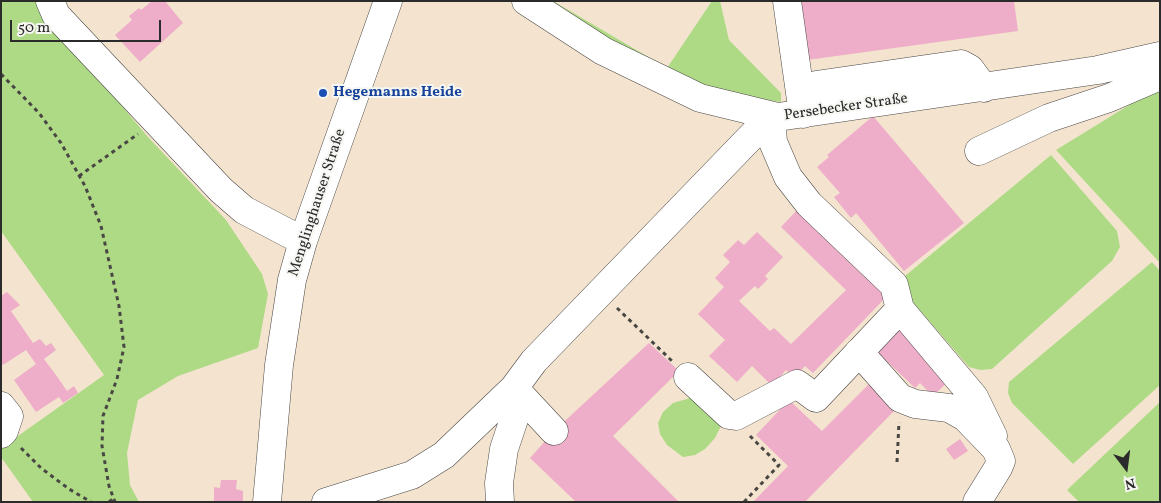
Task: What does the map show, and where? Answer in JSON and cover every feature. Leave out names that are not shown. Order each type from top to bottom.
[{"type":"street","points":[[50,1],[56,15],[221,190],[244,210],[303,241]]},
{"type":"street","name":"Menglinghauser Straße","points":[[268,502],[283,326],[292,280],[303,241],[388,1]]},
{"type":"street","name":"Persebecker Straße","points":[[526,1],[602,51],[700,98],[778,118],[802,106],[984,88],[1115,66],[1160,56]]},
{"type":"street","points":[[787,1],[802,106]]},
{"type":"street","points":[[1115,66],[1122,93]]},
{"type":"street","points":[[979,151],[1049,118],[1122,93],[1160,76]]},
{"type":"street","points":[[500,502],[499,483],[504,449],[515,416],[519,394],[534,361],[771,116]]},
{"type":"street","points":[[771,116],[773,142],[788,177],[809,204],[894,285],[900,309],[974,397],[991,430],[1001,461],[977,502]]},
{"type":"street","points":[[688,377],[729,415],[736,416],[797,384],[816,398],[900,309]]},
{"type":"street","points":[[859,352],[900,398],[915,404],[949,408],[965,417],[996,449]]},
{"type":"street","points":[[519,394],[554,432]]},
{"type":"street","points":[[326,502],[412,476],[444,455],[519,394]]},
{"type":"path","points":[[1,74],[39,113],[61,143],[79,176],[101,226],[119,306],[124,346],[117,380],[103,416],[102,446],[109,486],[114,500],[109,502]]},
{"type":"path","points":[[79,176],[156,121]]},
{"type":"path","points":[[600,292],[688,377]]},
{"type":"path","points":[[897,462],[900,398]]},
{"type":"path","points":[[736,416],[744,429],[779,465],[744,502]]},
{"type":"path","points":[[2,423],[41,468],[69,489],[91,502]]},
{"type":"green space","points":[[1,1],[41,1],[72,47],[148,137],[226,220],[262,274],[268,294],[258,348],[178,376],[138,400],[127,453],[130,485],[139,502],[33,502],[1,457],[1,448],[104,375],[1,231]]},
{"type":"green space","points":[[541,1],[553,1],[667,68],[712,1],[720,1],[729,40],[781,93],[781,102],[734,95],[664,72]]},
{"type":"green space","points":[[1160,86],[1160,263],[1056,150]]},
{"type":"green space","points":[[1051,155],[1117,231],[1120,247],[1112,261],[992,369],[980,370],[969,367],[904,292],[905,276]]},
{"type":"green space","points":[[1152,262],[1160,271],[1160,385],[1073,464],[1012,403],[1008,393],[1009,382]]},
{"type":"green space","points":[[690,398],[724,420],[715,438],[705,449],[695,455],[683,457],[667,445],[660,434],[658,423],[663,412],[673,403]]},
{"type":"green space","points":[[1160,402],[1160,502],[1079,502],[1067,490]]},
{"type":"building","points":[[152,1],[165,1],[183,23],[140,62],[115,35],[132,20],[129,16],[139,8],[141,10]]},
{"type":"building","points":[[792,1],[1014,1],[1018,31],[800,61]]},
{"type":"building","points":[[873,116],[964,223],[904,271],[856,213],[851,218],[834,197],[840,193],[817,167],[829,157],[827,155]]},
{"type":"building","points":[[799,208],[888,295],[813,373],[805,366],[794,378],[786,370],[772,386],[752,366],[737,382],[709,356],[725,340],[698,314],[724,287],[715,278],[730,262],[723,255],[738,240],[744,245],[757,232],[783,257],[765,276],[768,279],[758,289],[755,286],[739,301],[770,331],[774,328],[791,344],[846,290],[781,227]]},
{"type":"building","points":[[7,292],[20,305],[11,311],[33,343],[40,339],[46,346],[51,343],[56,350],[44,359],[67,391],[74,386],[78,393],[63,403],[59,397],[36,412],[14,380],[36,364],[26,350],[3,365],[1,362],[1,296]]},
{"type":"building","points":[[896,327],[937,366],[949,381],[933,396],[920,383],[915,388],[874,349]]},
{"type":"building","points":[[649,343],[679,371],[613,436],[679,502],[576,502],[530,458],[554,431]]},
{"type":"building","points":[[869,384],[895,410],[805,502],[753,502],[788,466],[756,435],[789,400],[822,431]]},
{"type":"building","points":[[960,439],[968,451],[954,460],[946,449]]},
{"type":"building","points":[[221,480],[237,480],[236,489],[243,491],[243,502],[214,502],[214,487],[220,488]]},
{"type":"place","name":"Hegemanns Heide","points":[[323,93]]}]
